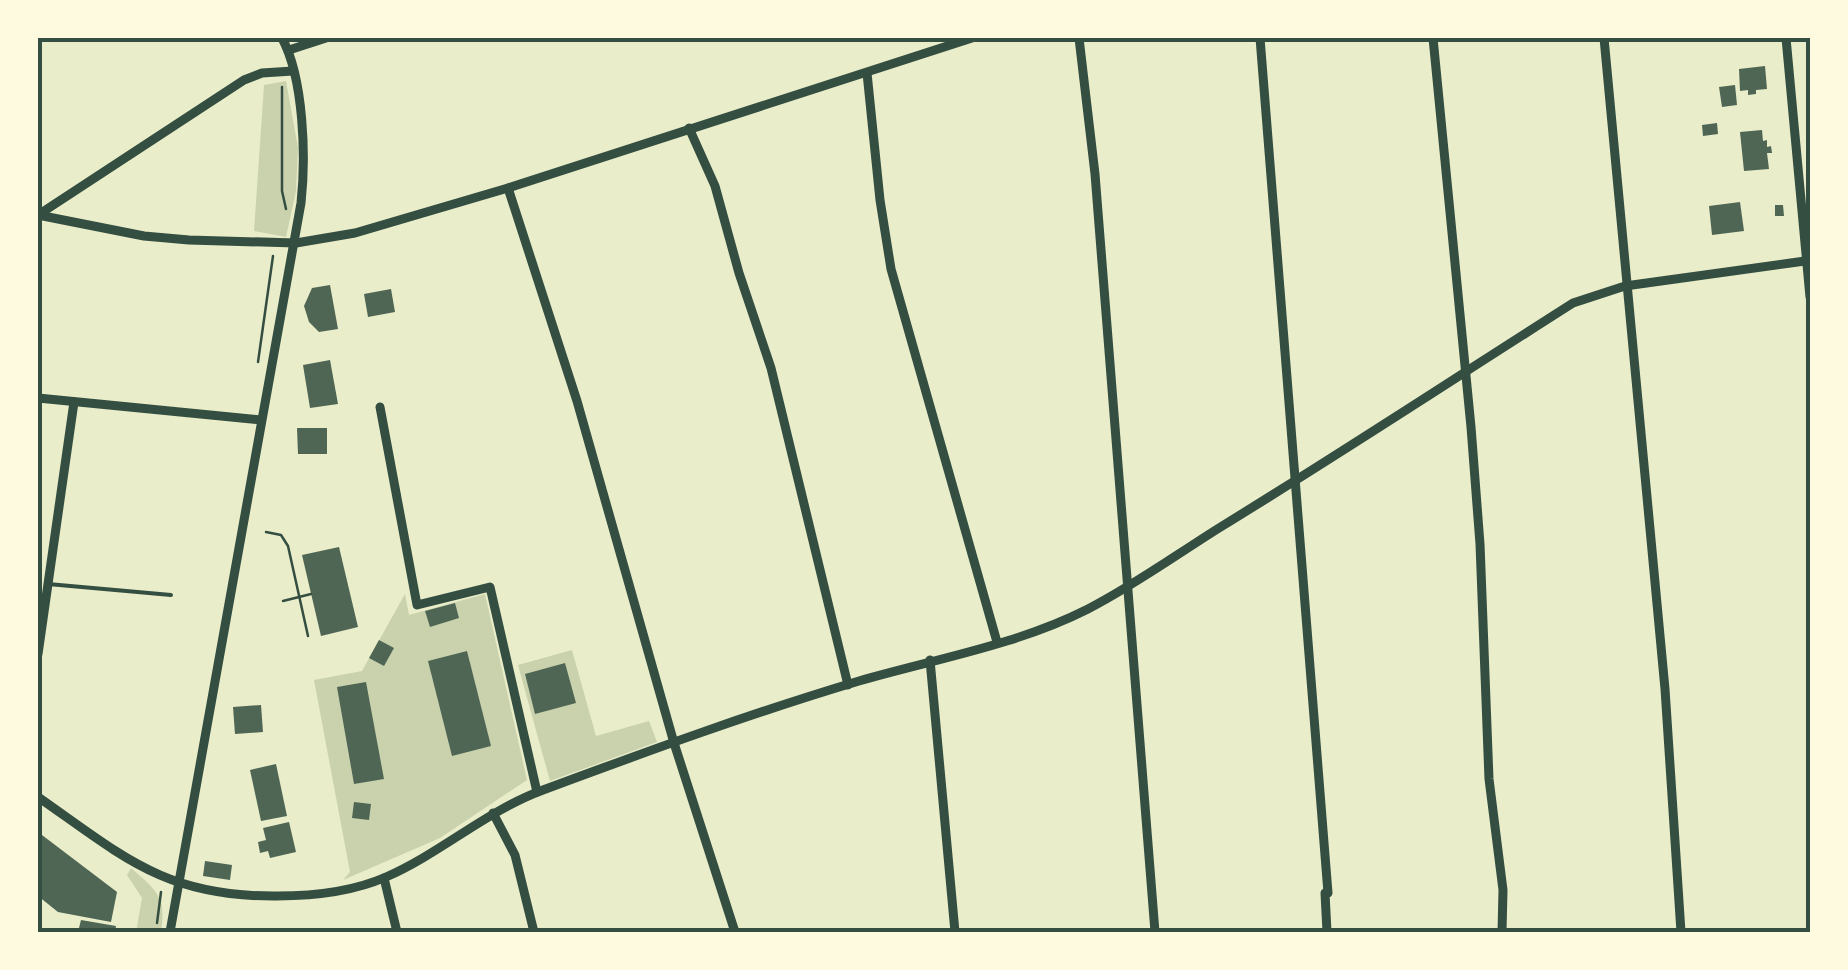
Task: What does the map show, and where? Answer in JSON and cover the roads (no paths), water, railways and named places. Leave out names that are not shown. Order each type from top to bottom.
[{"type":"street","points":[[170,932],[296,243],[304,160],[289,50],[282,38]]},
{"type":"street","points":[[289,50],[326,38]]},
{"type":"street","points":[[38,215],[144,236],[296,243],[356,233],[972,38]]},
{"type":"street","points":[[1079,38],[1092,136],[1156,932]]},
{"type":"street","points":[[1260,38],[1328,894],[1325,892],[1327,932]]},
{"type":"street","points":[[1433,38],[1480,544],[1489,779],[1503,890],[1502,932]]},
{"type":"street","points":[[1604,38],[1663,671],[1680,932]]},
{"type":"street","points":[[1786,38],[1810,297]]},
{"type":"street","points":[[38,215],[244,80],[262,73],[292,70]]},
{"type":"street","points":[[867,72],[880,200],[892,269],[997,642]]},
{"type":"street","points":[[689,128],[715,186],[771,368],[848,685]]},
{"type":"street","points":[[508,188],[577,401],[674,743],[735,932]]},
{"type":"street","points":[[38,798],[125,858],[178,885],[218,893],[277,896],[342,892],[384,878],[429,855],[493,812],[538,792],[740,717],[1037,632],[1088,609],[1574,303],[1625,286],[1805,261]]},
{"type":"street","points":[[38,398],[261,420]]},
{"type":"street","points":[[38,654],[74,402]]},
{"type":"street","points":[[380,407],[417,605],[490,588],[538,792]]},
{"type":"street","points":[[930,660],[955,932]]},
{"type":"street","points":[[493,812],[515,855],[534,932]]},
{"type":"street","points":[[384,878],[397,932]]},
{"type":"lane","points":[[48,584],[171,595]]}]
